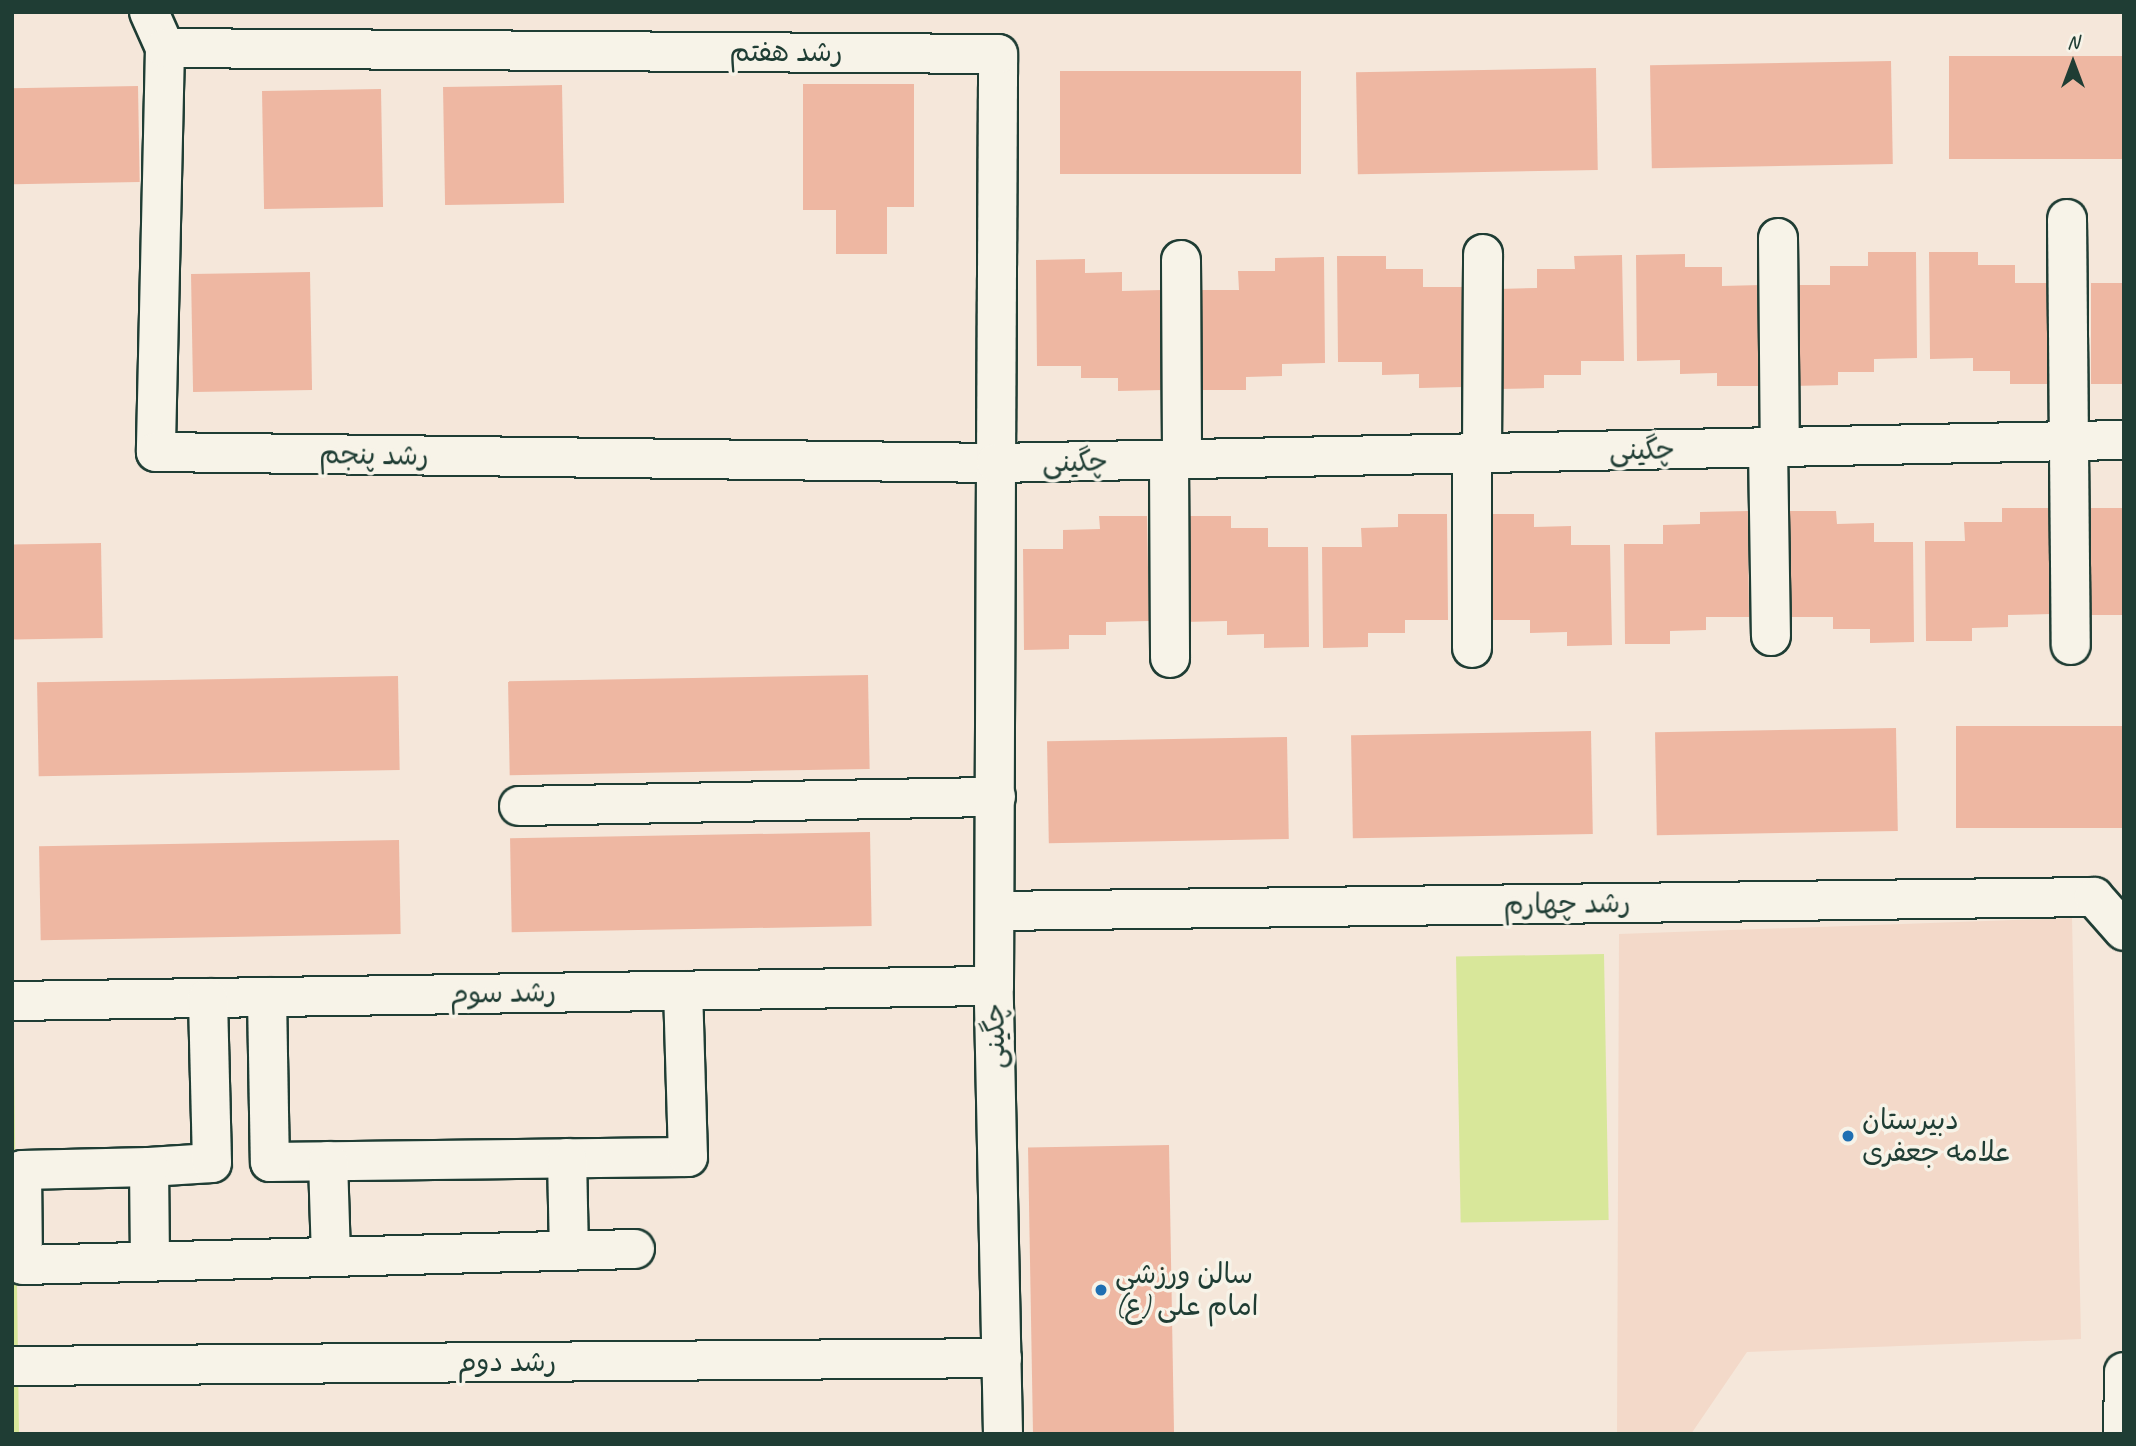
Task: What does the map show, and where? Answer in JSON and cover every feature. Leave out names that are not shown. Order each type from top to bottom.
[{"type":"street","points":[[149,12],[166,48]]},
{"type":"street","name":"رشد هفتم","points":[[166,48],[998,54],[996,463]]},
{"type":"street","name":"رشد پنجم","points":[[166,48],[156,452],[996,463]]},
{"type":"street","points":[[2067,219],[2071,645]]},
{"type":"street","points":[[1771,636],[1778,238]]},
{"type":"street","points":[[1472,648],[1483,254]]},
{"type":"street","points":[[1170,658],[1181,260]]},
{"type":"street","name":"چگینی","points":[[1003,1434],[994,986],[996,463],[2124,440]]},
{"type":"street","points":[[519,806],[996,797]]},
{"type":"street","name":"رشد چهارم","points":[[995,911],[2094,897],[2124,932]]},
{"type":"street","name":"رشد سوم","points":[[12,1001],[994,986]]},
{"type":"street","points":[[267,997],[270,1162],[688,1157],[683,991]]},
{"type":"street","points":[[208,998],[212,1163],[22,1171],[23,1265],[635,1249]]},
{"type":"street","points":[[568,1158],[569,1251]]},
{"type":"street","points":[[328,1161],[331,1257]]},
{"type":"street","points":[[149,1167],[150,1261]]},
{"type":"street","name":"رشد دوم","points":[[12,1366],[1002,1358]]},
{"type":"street","points":[[2123,1434],[2124,1372]]},
{"type":"shaded area","name":"دبیرستان علامه جعفری","points":[[2072,918],[2081,1339],[1747,1352],[1691,1434],[1617,1434],[1619,934]]},
{"type":"green space","points":[[12,911],[19,1434],[12,1434]]},
{"type":"green space","points":[[1604,954],[1609,1220],[1461,1223],[1456,957]]},
{"type":"building","points":[[1949,56],[2124,56],[2124,159],[1949,159]]},
{"type":"building","points":[[1891,61],[1893,164],[1652,168],[1650,65]]},
{"type":"building","points":[[1596,68],[1598,170],[1358,174],[1356,72]]},
{"type":"building","points":[[1060,71],[1301,71],[1301,174],[1060,174]]},
{"type":"building","points":[[803,84],[914,84],[914,207],[887,207],[887,254],[836,254],[836,210],[803,210]]},
{"type":"building","points":[[562,85],[564,203],[445,205],[443,87]]},
{"type":"building","points":[[138,86],[140,182],[14,184],[12,88]]},
{"type":"building","points":[[381,89],[383,207],[264,209],[262,91]]},
{"type":"building","points":[[1868,252],[1916,252],[1917,358],[1874,359],[1874,372],[1838,372],[1838,385],[1792,386],[1791,285],[1830,285],[1830,266],[1868,266]]},
{"type":"building","points":[[1929,252],[1978,252],[1978,265],[2015,265],[2015,283],[2054,283],[2055,384],[2010,384],[2010,371],[1973,371],[1973,358],[1930,359]]},
{"type":"building","points":[[1685,254],[1685,267],[1722,267],[1722,286],[1761,285],[1762,386],[1717,386],[1717,373],[1680,374],[1680,360],[1637,361],[1636,255]]},
{"type":"building","points":[[1622,255],[1624,361],[1581,361],[1581,375],[1544,375],[1544,388],[1499,389],[1498,289],[1537,288],[1537,269],[1575,269],[1574,256]]},
{"type":"building","points":[[1337,256],[1386,256],[1386,269],[1423,269],[1423,287],[1462,287],[1463,387],[1419,388],[1419,374],[1382,375],[1382,362],[1338,362]]},
{"type":"building","points":[[1324,257],[1325,363],[1282,364],[1282,376],[1246,377],[1246,390],[1201,390],[1200,290],[1239,290],[1238,271],[1275,271],[1275,258]]},
{"type":"building","points":[[1085,259],[1085,273],[1122,272],[1122,291],[1162,290],[1163,390],[1118,391],[1118,378],[1081,378],[1081,366],[1037,366],[1036,260]]},
{"type":"building","points":[[310,272],[312,390],[193,392],[191,274]]},
{"type":"building","points":[[2091,283],[2124,283],[2124,384],[2091,384]]},
{"type":"building","points":[[2002,508],[2050,508],[2051,614],[2008,615],[2008,627],[1972,628],[1972,641],[1926,641],[1925,541],[1965,541],[1964,522],[2002,522]]},
{"type":"building","points":[[2091,508],[2124,508],[2124,615],[2091,615]]},
{"type":"building","points":[[1748,511],[1749,617],[1706,617],[1706,630],[1670,631],[1670,644],[1625,644],[1624,544],[1663,544],[1663,525],[1700,524],[1700,512]]},
{"type":"building","points":[[1788,511],[1836,511],[1837,524],[1874,523],[1874,542],[1913,542],[1914,642],[1870,643],[1870,629],[1833,629],[1833,617],[1789,617]]},
{"type":"building","points":[[1398,514],[1447,514],[1448,620],[1405,620],[1405,633],[1368,633],[1368,647],[1323,648],[1322,547],[1362,547],[1361,528],[1398,527]]},
{"type":"building","points":[[1485,514],[1534,514],[1534,527],[1571,526],[1571,545],[1610,545],[1612,645],[1567,646],[1567,632],[1530,633],[1530,620],[1487,620]]},
{"type":"building","points":[[1099,516],[1147,516],[1149,621],[1106,622],[1106,635],[1069,635],[1069,649],[1024,650],[1023,549],[1063,549],[1063,530],[1100,529]]},
{"type":"building","points":[[1183,516],[1231,516],[1231,528],[1268,528],[1268,547],[1308,547],[1309,647],[1264,648],[1264,634],[1227,635],[1227,621],[1184,622]]},
{"type":"building","points":[[101,543],[103,638],[14,640],[12,545]]},
{"type":"building","points":[[868,675],[870,769],[510,775],[508,681]]},
{"type":"building","points":[[398,676],[400,770],[39,776],[37,682]]},
{"type":"building","points":[[1956,726],[2124,726],[2124,828],[1956,828]]},
{"type":"building","points":[[1896,728],[1898,831],[1657,835],[1655,732]]},
{"type":"building","points":[[1591,731],[1593,834],[1353,838],[1351,735]]},
{"type":"building","points":[[1287,737],[1289,839],[1049,843],[1047,741]]},
{"type":"building","points":[[870,832],[872,926],[512,932],[510,838]]},
{"type":"building","points":[[399,840],[401,934],[41,940],[39,846]]},
{"type":"building","name":"سالن ورزشی امام علی (ع)","points":[[1169,1145],[1174,1434],[1033,1434],[1028,1147]]},
{"type":"place","name":"دبیرستان علامه جعفری","points":[[1848,1136]]},
{"type":"place","name":"سالن ورزشی امام علی (ع)","points":[[1101,1290]]}]
